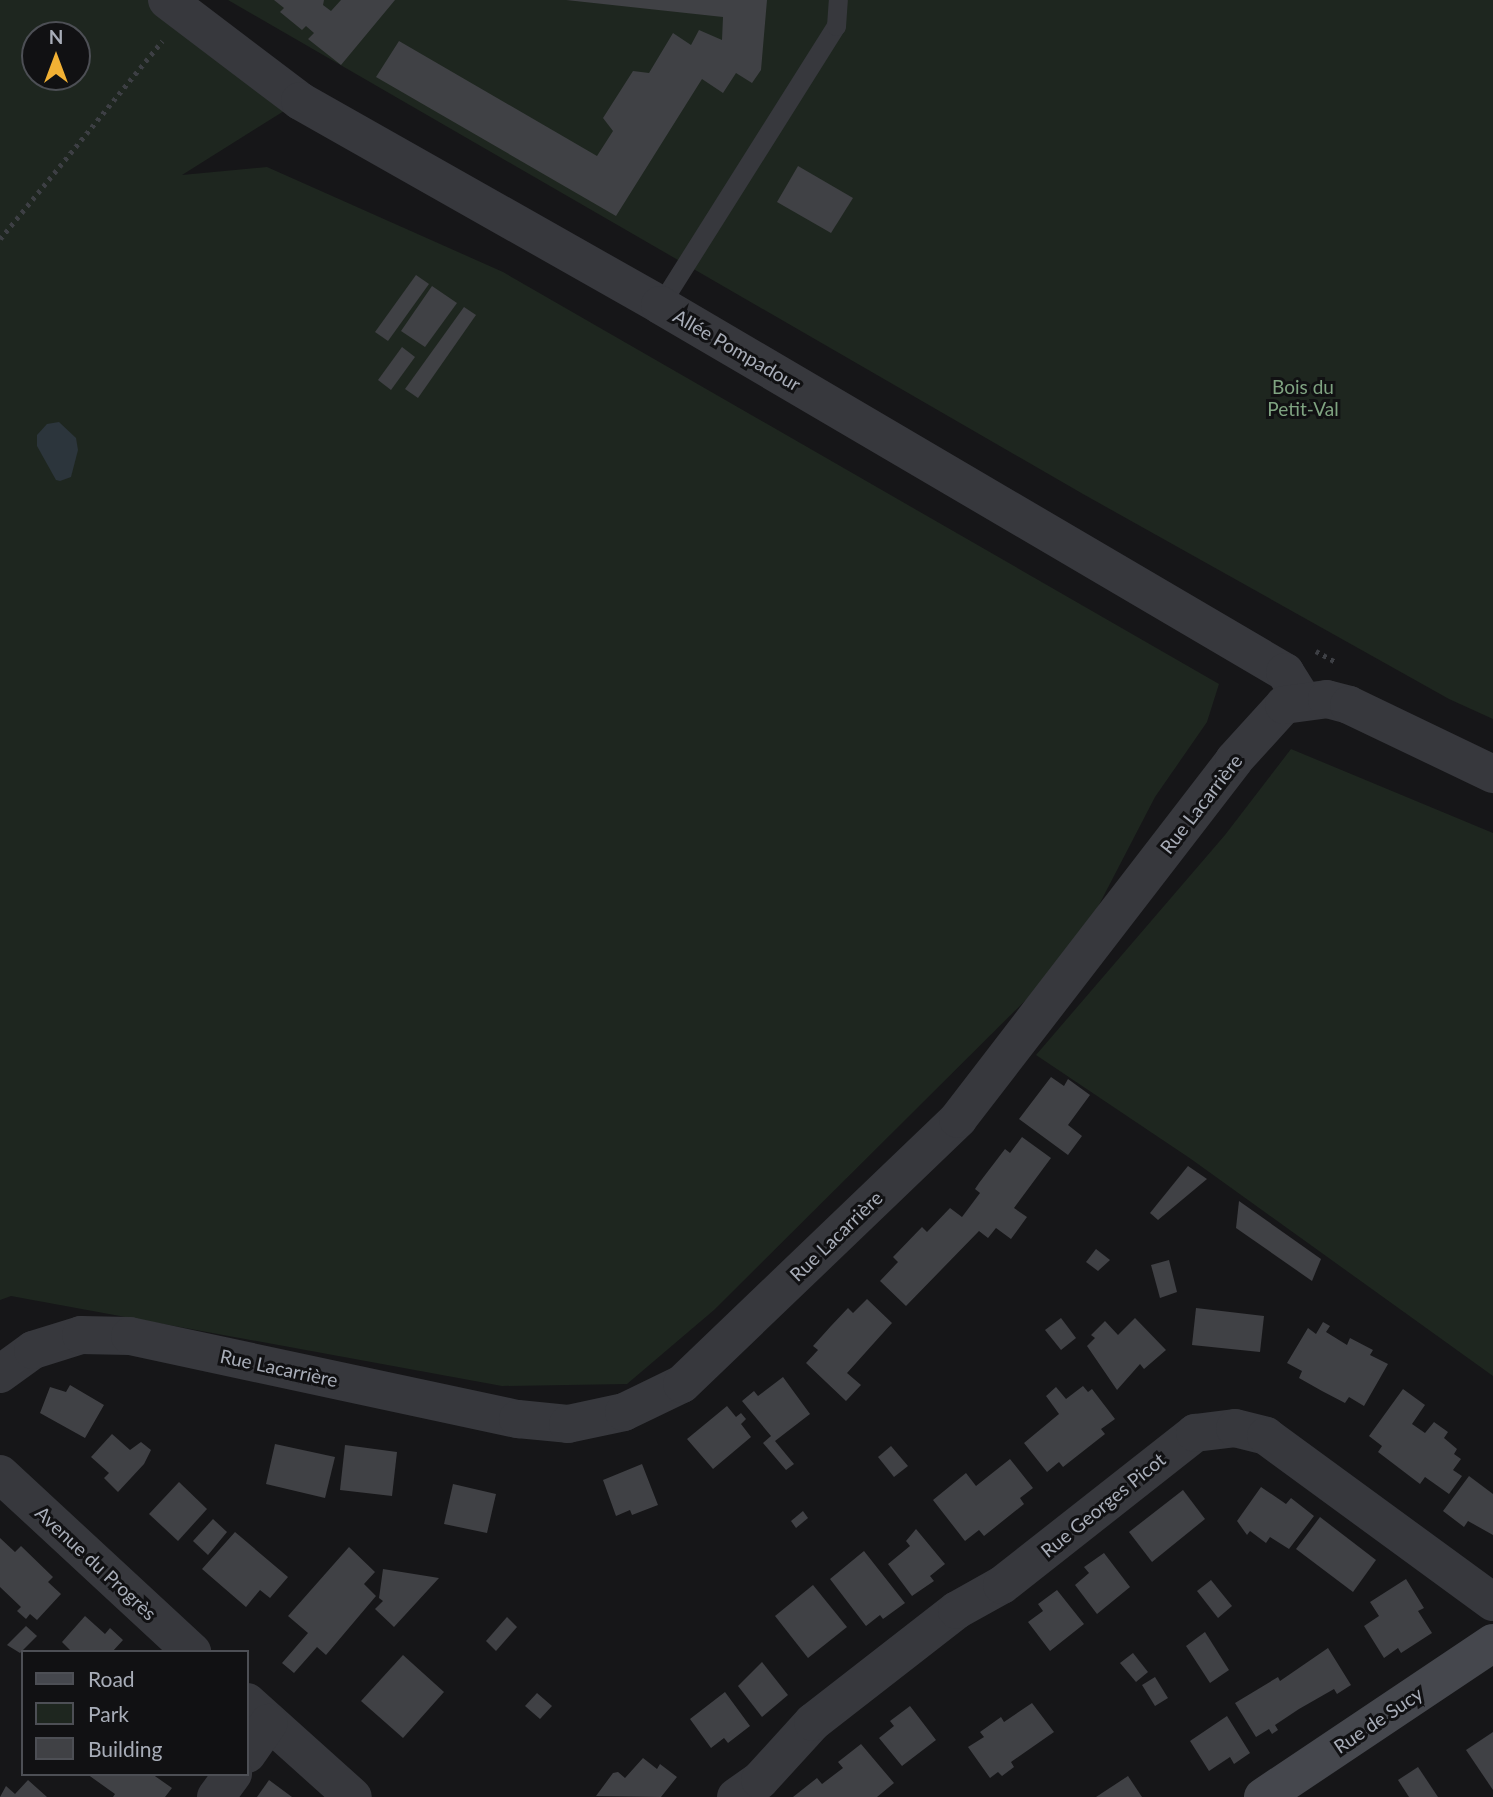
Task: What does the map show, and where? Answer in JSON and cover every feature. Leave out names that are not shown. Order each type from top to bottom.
[{"type":"main road","name":"Rue de Sucy","points":[[1263,1797],[1493,1643]]},
{"type":"street","name":"Allée Pompadour","points":[[176,7],[300,101],[660,305],[1285,672],[1303,701]]},
{"type":"street","name":"Rue Lacarrière","points":[[0,1374],[33,1350],[81,1335],[130,1336],[518,1419],[568,1423],[624,1412],[682,1384],[958,1119],[1251,740],[1284,705],[1327,699],[1349,705],[1493,774]]},
{"type":"street","name":"Rue Georges Picot","points":[[736,1797],[760,1780],[813,1722],[957,1609],[1002,1586],[1195,1433],[1234,1427],[1266,1436],[1493,1602]]},
{"type":"street","name":"Avenue du Progrès","points":[[0,1474],[190,1650]]},
{"type":"street","points":[[248,1750],[258,1712],[353,1797]]},
{"type":"street","points":[[216,1797],[232,1776]]},
{"type":"lane","points":[[660,305],[836,26],[838,0]]},
{"type":"path","points":[[0,239],[176,7]]},
{"type":"green space","points":[[0,0],[167,0],[300,101],[182,175],[267,167],[503,272],[1219,684],[1207,722],[1155,797],[1075,951],[714,1310],[627,1384],[502,1386],[11,1296],[0,1300]]},
{"type":"green space","name":"Bois du Petit-Val","points":[[228,0],[1493,0],[1493,719],[1449,699],[1083,494]]},
{"type":"green space","points":[[1291,749],[1493,833],[1493,1376],[1191,1159],[1036,1055],[1225,835]]},
{"type":"shaded area","points":[[59,422],[76,438],[78,450],[71,477],[60,481],[56,480],[37,446],[37,435],[47,424]]},
{"type":"building","points":[[274,0],[324,0],[323,5],[331,11],[341,0],[395,0],[341,65],[308,39],[314,33],[306,26],[302,30],[280,12],[284,8]]},
{"type":"building","points":[[566,0],[767,0],[761,70],[752,83],[736,73],[723,93],[702,79],[616,216],[376,77],[399,41],[597,156],[613,131],[603,118],[633,71],[649,73],[673,33],[691,45],[699,30],[722,40],[723,17]]},
{"type":"building","points":[[798,166],[853,198],[831,233],[777,202]]},
{"type":"building","points":[[416,275],[429,284],[388,341],[375,332]]},
{"type":"building","points":[[432,286],[457,303],[425,347],[401,331]]},
{"type":"building","points":[[464,307],[476,315],[418,398],[405,389]]},
{"type":"building","points":[[402,347],[415,357],[391,390],[378,380]]},
{"type":"building","points":[[1051,1077],[1064,1086],[1068,1079],[1090,1095],[1068,1125],[1082,1136],[1068,1155],[1019,1119]]},
{"type":"building","points":[[1022,1137],[1051,1158],[1014,1208],[1027,1217],[1011,1239],[996,1228],[988,1238],[979,1231],[906,1306],[880,1281],[898,1262],[893,1257],[922,1227],[927,1232],[950,1208],[962,1217],[980,1193],[975,1189],[979,1183],[1005,1149],[1010,1153]]},
{"type":"building","points":[[1188,1166],[1207,1179],[1158,1220],[1150,1213]]},
{"type":"building","points":[[1239,1201],[1321,1259],[1312,1281],[1236,1228]]},
{"type":"building","points":[[1096,1249],[1110,1260],[1098,1271],[1086,1262]]},
{"type":"building","points":[[1169,1260],[1177,1292],[1160,1298],[1151,1265]]},
{"type":"building","points":[[867,1299],[892,1323],[847,1373],[861,1385],[846,1401],[806,1363],[818,1350],[813,1346],[848,1308],[853,1313]]},
{"type":"building","points":[[1196,1308],[1264,1316],[1260,1352],[1192,1345]]},
{"type":"building","points":[[1061,1318],[1076,1338],[1061,1350],[1045,1330]]},
{"type":"building","points":[[1135,1318],[1166,1350],[1144,1369],[1140,1364],[1117,1390],[1087,1346],[1095,1338],[1091,1335],[1105,1321],[1118,1335]]},
{"type":"building","points":[[1323,1322],[1330,1326],[1326,1332],[1347,1345],[1350,1338],[1373,1350],[1370,1355],[1388,1364],[1364,1406],[1349,1397],[1345,1403],[1322,1391],[1299,1378],[1302,1371],[1287,1363],[1308,1328],[1316,1334]]},
{"type":"building","points":[[783,1377],[810,1414],[775,1441],[794,1464],[786,1470],[763,1443],[771,1436],[742,1401],[754,1391],[758,1396]]},
{"type":"building","points":[[70,1385],[104,1405],[85,1438],[40,1413],[50,1387],[66,1392]]},
{"type":"building","points":[[1083,1386],[1088,1392],[1092,1389],[1115,1419],[1101,1429],[1105,1434],[1063,1467],[1059,1462],[1047,1472],[1024,1443],[1059,1414],[1046,1396],[1056,1387],[1066,1399]]},
{"type":"building","points":[[1403,1389],[1425,1405],[1412,1424],[1425,1433],[1434,1422],[1448,1432],[1444,1438],[1457,1449],[1454,1454],[1461,1459],[1453,1470],[1462,1476],[1449,1494],[1425,1477],[1420,1484],[1378,1452],[1382,1446],[1369,1436]]},
{"type":"building","points":[[727,1406],[736,1417],[741,1413],[746,1419],[741,1424],[751,1437],[713,1469],[687,1439]]},
{"type":"building","points":[[112,1434],[130,1450],[141,1442],[151,1450],[144,1464],[118,1492],[104,1478],[109,1473],[91,1457]]},
{"type":"building","points":[[275,1444],[335,1457],[325,1498],[266,1484]]},
{"type":"building","points":[[345,1445],[397,1452],[392,1496],[340,1490]]},
{"type":"building","points":[[891,1446],[908,1466],[894,1477],[878,1457]]},
{"type":"building","points":[[1010,1459],[1033,1488],[1020,1498],[1024,1504],[984,1536],[979,1530],[965,1541],[933,1500],[966,1473],[976,1486]]},
{"type":"building","points":[[642,1464],[658,1505],[632,1515],[630,1510],[616,1516],[603,1480]]},
{"type":"building","points":[[1469,1476],[1493,1494],[1493,1535],[1468,1521],[1464,1527],[1443,1511]]},
{"type":"building","points":[[179,1482],[207,1509],[178,1541],[149,1514]]},
{"type":"building","points":[[453,1484],[496,1494],[487,1533],[444,1524]]},
{"type":"building","points":[[1261,1487],[1286,1504],[1291,1498],[1314,1516],[1289,1549],[1270,1537],[1266,1543],[1250,1531],[1247,1535],[1237,1521]]},
{"type":"building","points":[[1183,1490],[1205,1519],[1152,1562],[1129,1532]]},
{"type":"building","points":[[803,1511],[808,1518],[796,1528],[791,1521]]},
{"type":"building","points":[[1320,1517],[1376,1560],[1353,1592],[1296,1549]]},
{"type":"building","points":[[213,1519],[227,1532],[208,1555],[193,1541]]},
{"type":"building","points":[[916,1529],[945,1564],[930,1576],[934,1581],[912,1596],[888,1564],[910,1546],[906,1541]]},
{"type":"building","points":[[235,1532],[288,1577],[270,1598],[260,1590],[246,1607],[202,1569]]},
{"type":"building","points":[[0,1538],[15,1552],[21,1546],[53,1577],[48,1582],[61,1594],[37,1620],[30,1614],[26,1619],[17,1611],[21,1607],[0,1587]]},
{"type":"building","points":[[349,1547],[375,1572],[364,1584],[376,1596],[326,1655],[317,1647],[294,1673],[282,1663],[308,1633],[288,1616]]},
{"type":"building","points":[[864,1551],[905,1603],[883,1619],[880,1615],[866,1626],[830,1579]]},
{"type":"building","points":[[1104,1553],[1130,1587],[1097,1614],[1075,1585],[1089,1573],[1084,1567]]},
{"type":"building","points":[[383,1569],[439,1578],[394,1627],[375,1609],[383,1601],[379,1598]]},
{"type":"building","points":[[1406,1579],[1424,1608],[1418,1611],[1432,1633],[1401,1653],[1398,1648],[1384,1658],[1364,1626],[1379,1616],[1370,1602]]},
{"type":"building","points":[[1211,1580],[1232,1606],[1218,1618],[1197,1591]]},
{"type":"building","points":[[813,1585],[847,1627],[808,1658],[775,1616]]},
{"type":"building","points":[[1057,1590],[1084,1624],[1050,1651],[1028,1622],[1043,1611],[1038,1604]]},
{"type":"building","points":[[85,1616],[105,1634],[110,1628],[123,1640],[114,1650],[70,1650],[62,1642]]},
{"type":"building","points":[[507,1617],[517,1627],[496,1651],[486,1641]]},
{"type":"building","points":[[26,1626],[37,1636],[20,1653],[7,1645]]},
{"type":"building","points":[[1205,1632],[1229,1670],[1210,1683],[1186,1646]]},
{"type":"building","points":[[1328,1648],[1351,1685],[1337,1694],[1334,1689],[1299,1709],[1275,1725],[1278,1730],[1272,1734],[1269,1729],[1256,1737],[1235,1703],[1278,1677],[1280,1681]]},
{"type":"building","points":[[1133,1653],[1148,1672],[1136,1682],[1120,1663]]},
{"type":"building","points":[[403,1655],[444,1692],[403,1738],[361,1701]]},
{"type":"building","points":[[762,1662],[788,1695],[762,1717],[738,1686]]},
{"type":"building","points":[[1155,1677],[1168,1698],[1155,1706],[1142,1685]]},
{"type":"building","points":[[725,1692],[750,1726],[728,1743],[724,1738],[711,1748],[690,1719]]},
{"type":"building","points":[[537,1693],[552,1706],[540,1719],[525,1706]]},
{"type":"building","points":[[1032,1703],[1054,1732],[1011,1762],[1014,1767],[1002,1776],[998,1772],[990,1778],[968,1747],[984,1737],[980,1732],[1001,1717],[1004,1722]]},
{"type":"building","points":[[910,1706],[936,1740],[902,1766],[879,1738],[894,1726],[890,1721]]},
{"type":"building","points":[[1227,1716],[1250,1753],[1234,1764],[1230,1757],[1209,1771],[1190,1741]]},
{"type":"building","points":[[1493,1732],[1493,1790],[1466,1750]]},
{"type":"building","points":[[861,1744],[894,1783],[877,1797],[793,1797],[817,1778],[822,1784],[843,1768],[838,1762]]},
{"type":"building","points":[[643,1758],[657,1769],[660,1764],[677,1777],[661,1797],[596,1796],[613,1773],[618,1772],[625,1778]]},
{"type":"building","points":[[1418,1767],[1438,1797],[1409,1797],[1398,1780]]},
{"type":"building","points":[[90,1776],[155,1776],[172,1788],[165,1797],[113,1797],[115,1794]]},
{"type":"building","points":[[1128,1776],[1142,1797],[1096,1797]]},
{"type":"building","points":[[28,1780],[47,1797],[0,1797],[6,1786],[15,1794]]},
{"type":"building","points":[[269,1780],[292,1797],[257,1797]]}]
